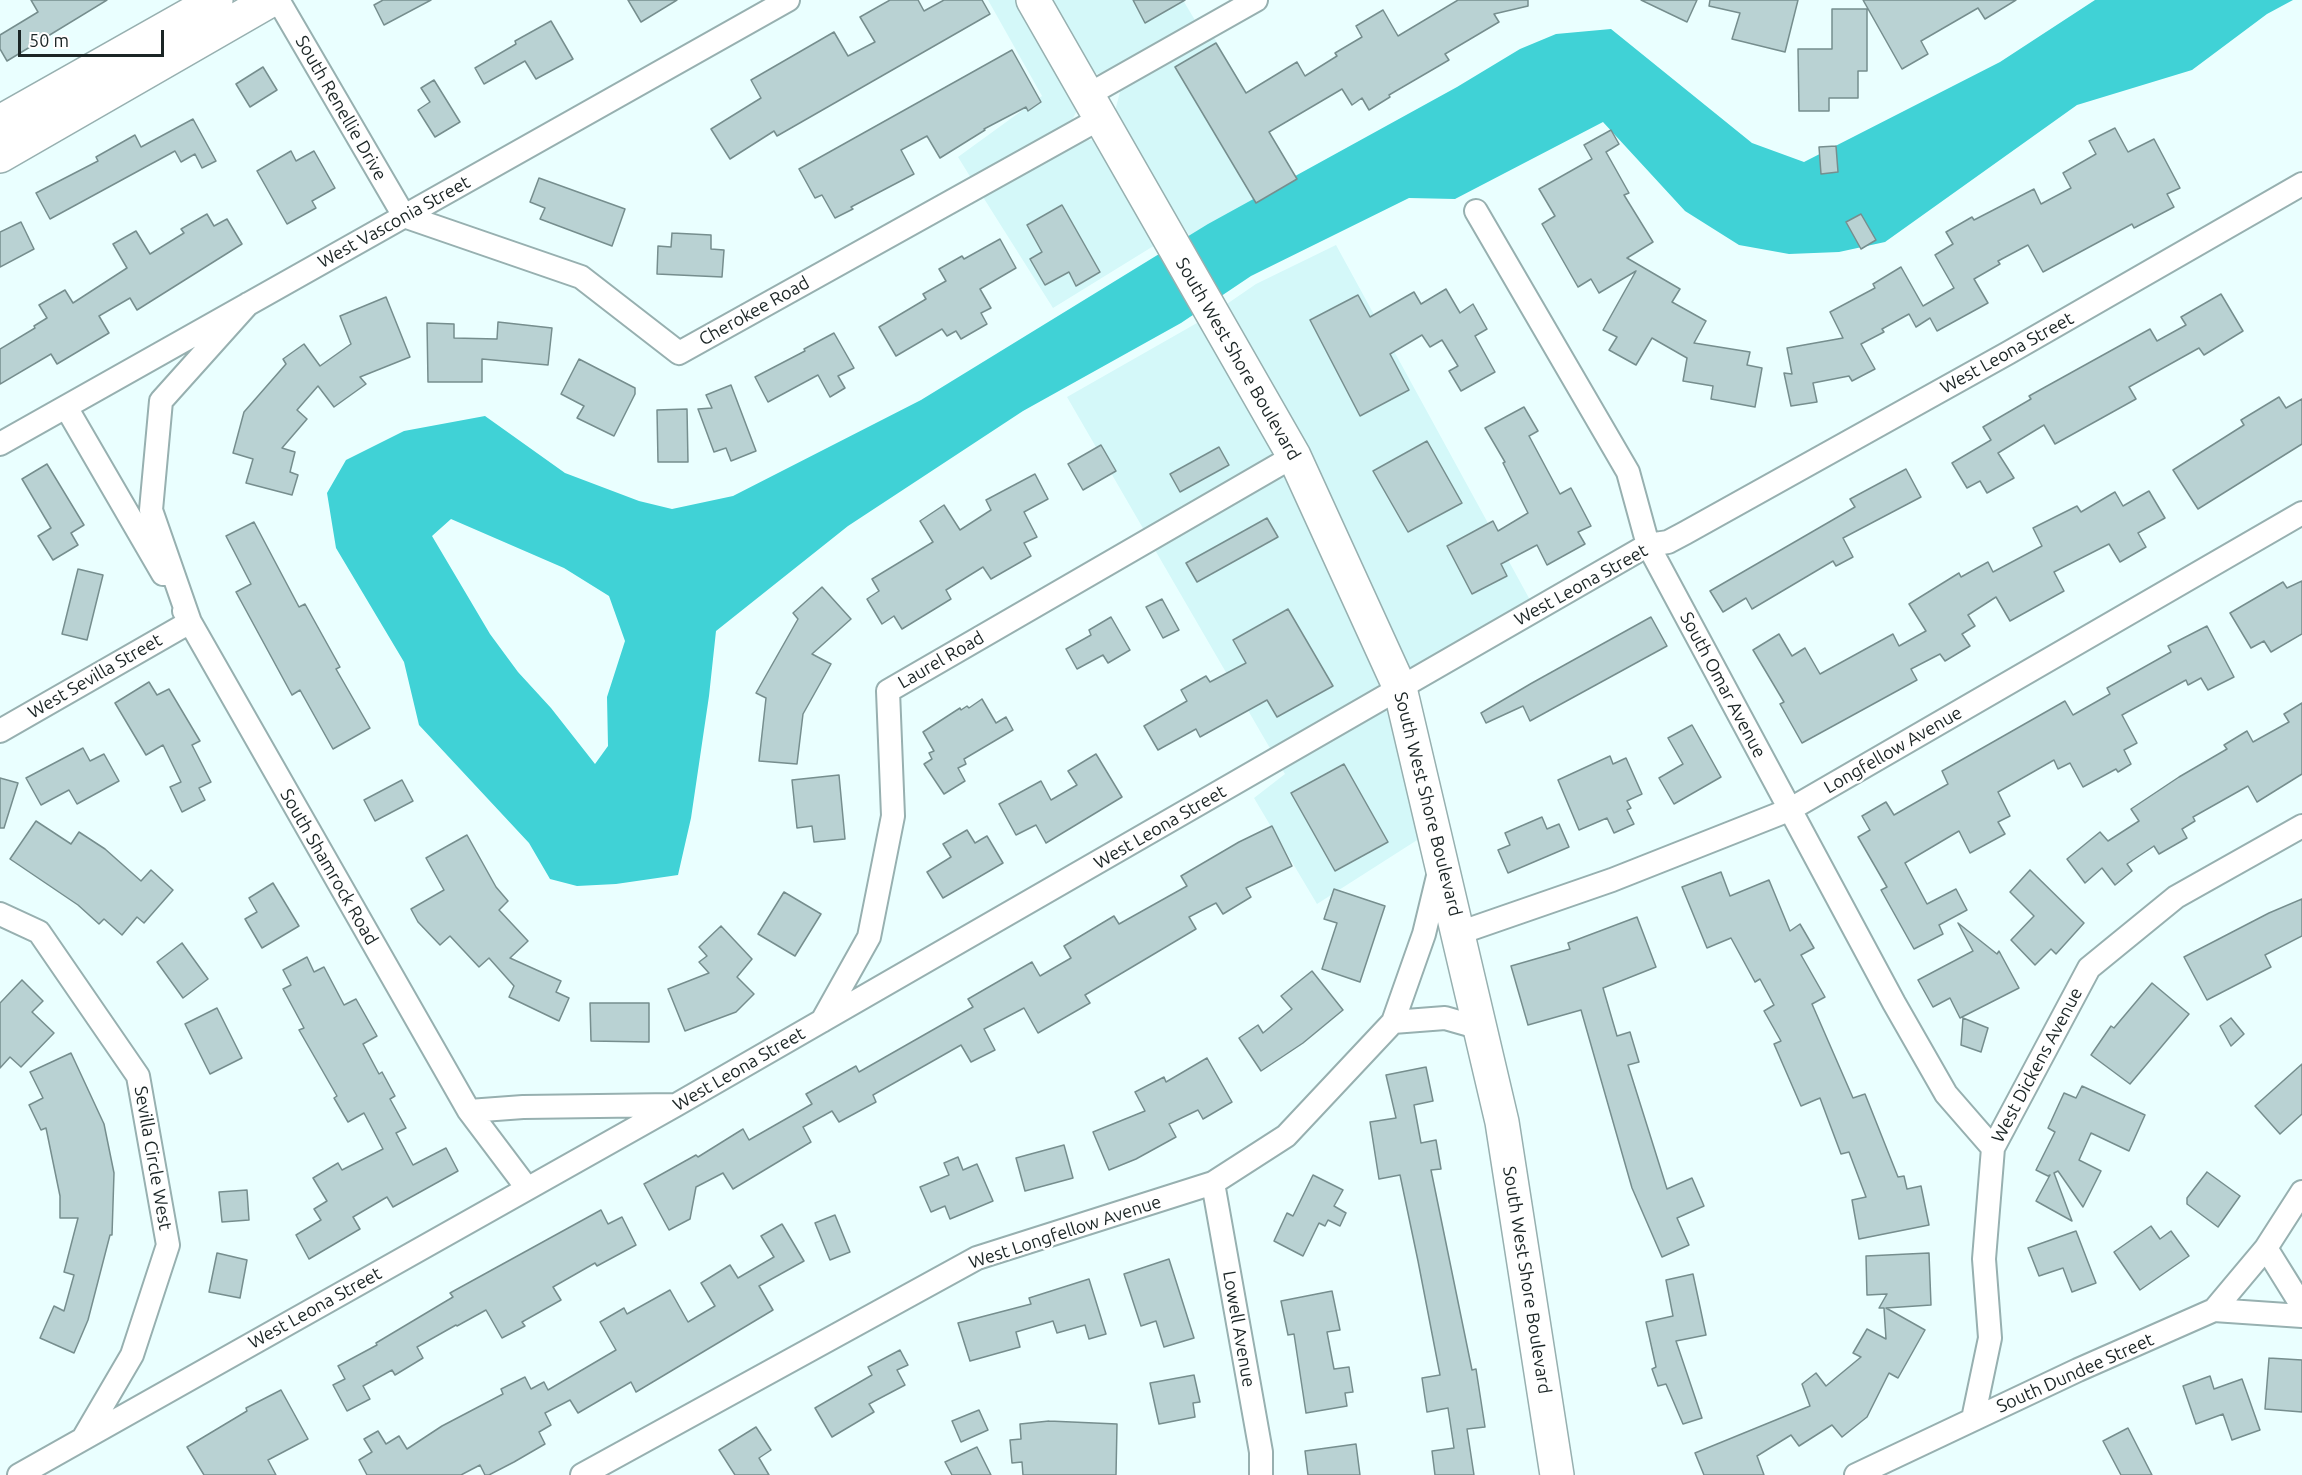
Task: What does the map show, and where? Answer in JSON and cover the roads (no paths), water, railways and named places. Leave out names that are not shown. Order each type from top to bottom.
[{"type":"street","points":[[0,122],[216,0]]},
{"type":"street","points":[[0,156],[271,0]]},
{"type":"street","name":"South Renellie Drive","points":[[278,0],[404,216]]},
{"type":"street","name":"West Vasconia Street","points":[[0,444],[788,0]]},
{"type":"street","name":"South West Shore Boulevard","points":[[1033,0],[1294,456],[1400,688],[1502,1122],[1557,1475]]},
{"type":"street","points":[[1095,107],[1256,0]]},
{"type":"street","name":"Cherokee Road","points":[[404,216],[581,277],[679,353],[1095,107]]},
{"type":"street","name":"West Leona Street","points":[[19,1475],[822,1022],[1648,545],[1668,542],[1695,528],[2302,184]]},
{"type":"street","name":"South Omar Avenue","points":[[1476,211],[1628,472],[1648,545],[1789,810],[1946,1094],[1993,1148]]},
{"type":"street","name":"South Shamrock Road","points":[[190,622],[151,510],[161,401],[248,304]]},
{"type":"street","name":"South Shamrock Road","points":[[66,407],[469,1111],[527,1188]]},
{"type":"street","name":"Laurel Road","points":[[822,1022],[869,937],[893,816],[888,691],[1294,456]]},
{"type":"street","name":"Longfellow Avenue","points":[[1459,933],[1612,880],[1789,810],[2302,513]]},
{"type":"street","name":"West Sevilla Street","points":[[0,731],[190,622]]},
{"type":"street","name":"West Dickens Avenue","points":[[1973,1419],[1990,1338],[1984,1259],[1993,1148],[2089,968],[2176,897],[2302,826]]},
{"type":"street","name":"West Longfellow Avenue","points":[[582,1475],[977,1258],[1213,1183],[1286,1136],[1393,1022],[1424,934],[1442,860]]},
{"type":"street","name":"Sevilla Circle West","points":[[0,914],[39,932],[138,1076],[168,1245],[132,1354],[83,1438]]},
{"type":"street","points":[[1393,1022],[1445,1018],[1480,1028]]},
{"type":"street","points":[[469,1111],[523,1107],[676,1105]]},
{"type":"street","name":"Lowell Avenue","points":[[1213,1183],[1261,1452],[1261,1475]]},
{"type":"street","points":[[2214,1310],[2266,1248],[2302,1192]]},
{"type":"street","points":[[2266,1248],[2302,1306]]},
{"type":"street","name":"South Dundee Street","points":[[1856,1475],[1973,1419],[2214,1310],[2302,1316]]},
{"type":"water","points":[[2095,0],[2293,0],[2267,14],[2192,70],[2077,105],[1885,242],[1839,252],[1789,254],[1739,245],[1685,211],[1603,122],[1455,199],[1409,198],[1251,276],[1181,323],[1023,411],[848,526],[716,631],[691,818],[678,875],[616,884],[577,886],[550,879],[529,843],[419,725],[404,662],[336,548],[327,493],[346,460],[404,431],[485,416],[565,473],[639,501],[672,509],[733,496],[921,400],[1208,224],[1457,87],[1520,49],[1556,34],[1611,29],[1752,143],[1804,162],[2000,62]],"holes":[[[451,519],[564,568],[609,596],[625,641],[607,697],[608,746],[595,764],[551,708],[518,672],[490,634],[432,536]]]}]
